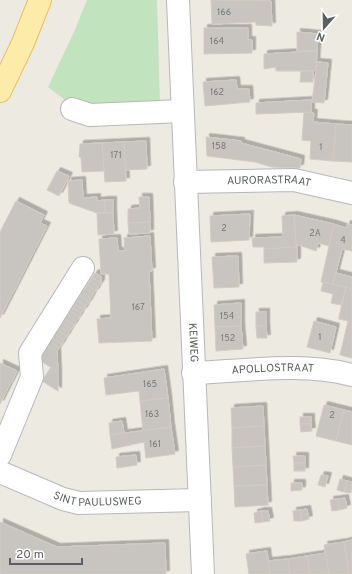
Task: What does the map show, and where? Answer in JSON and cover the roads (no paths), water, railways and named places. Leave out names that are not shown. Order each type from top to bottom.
[{"type":"main road","points":[[0,91],[23,43],[40,0]]},
{"type":"street","name":"KEIWEG","points":[[178,0],[193,373],[203,574]]},
{"type":"street","points":[[72,109],[90,115],[182,111]]},
{"type":"street","name":"AURORASTRAAT","points":[[185,182],[294,180],[352,193]]},
{"type":"street","points":[[0,455],[32,377],[30,353],[83,268]]},
{"type":"street","name":"APOLLOSTRAAT","points":[[193,373],[310,368],[331,370],[352,375]]},
{"type":"street","name":"SINT PAULUSWEG","points":[[0,472],[63,499],[79,503],[200,500]]}]
